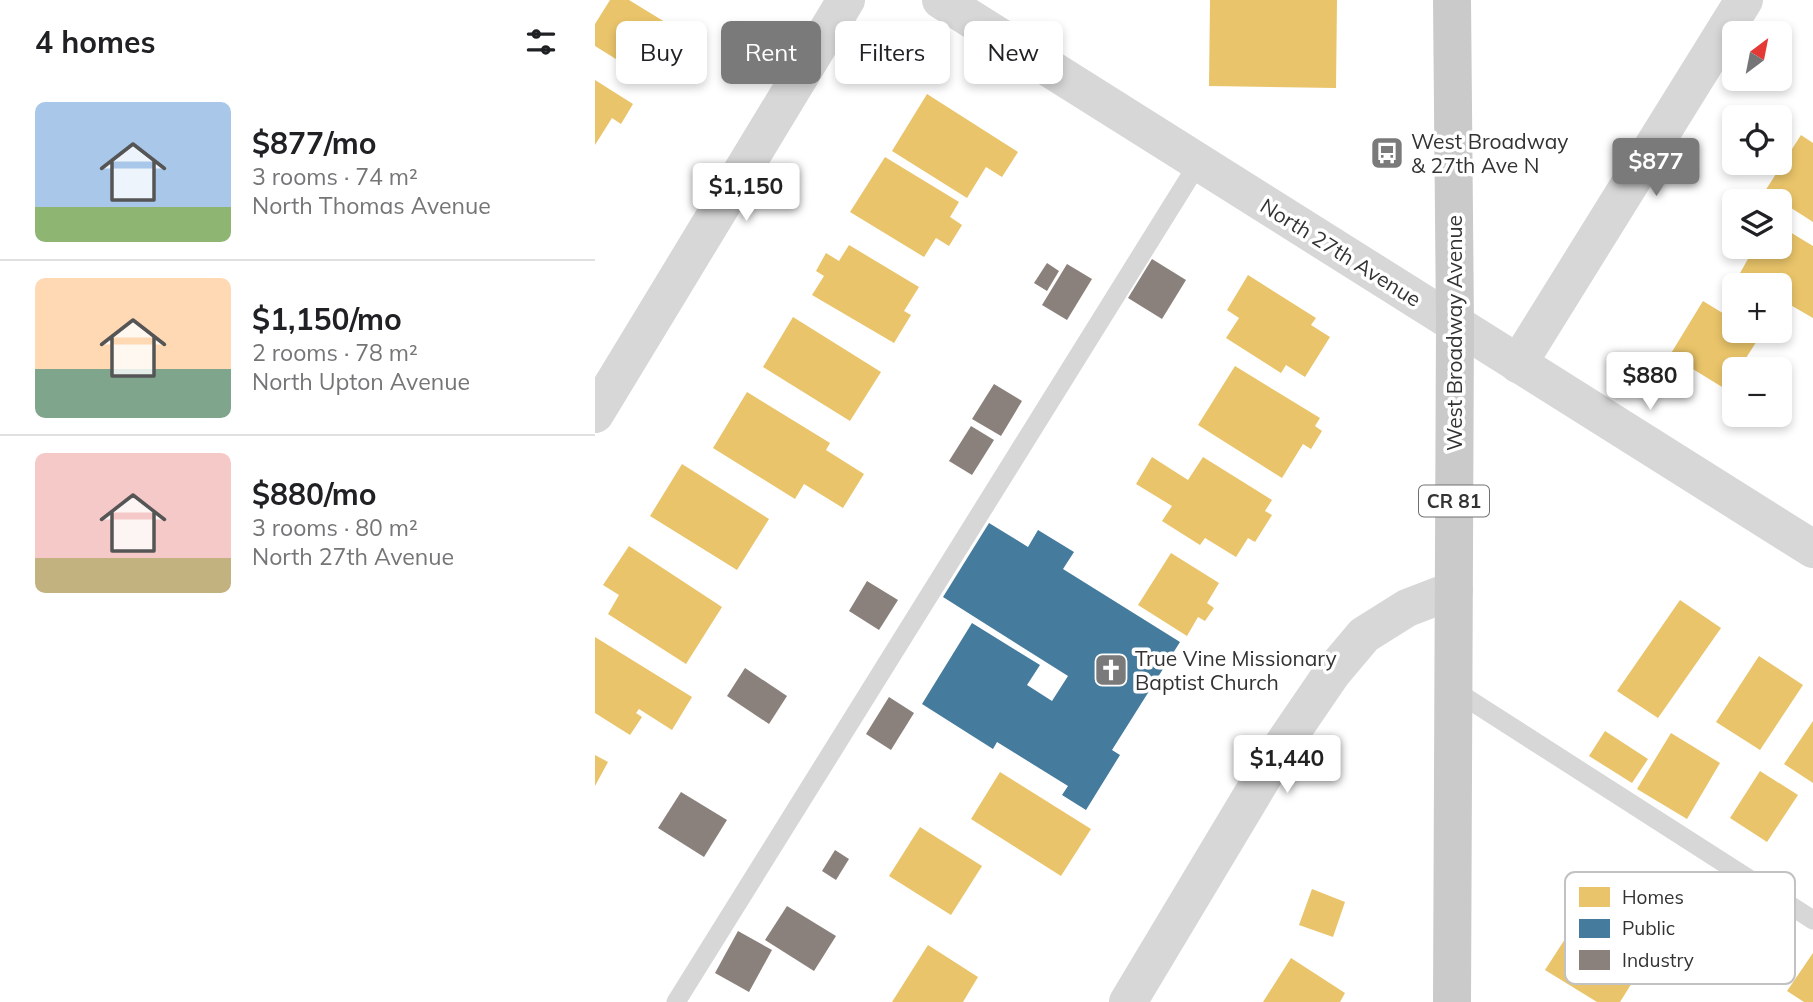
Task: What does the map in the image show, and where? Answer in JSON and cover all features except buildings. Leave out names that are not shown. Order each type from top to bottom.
[{"type":"main road","name":"West Broadway Avenue","points":[[1452,0],[1455,324],[1452,1002]]},
{"type":"street","points":[[595,414],[846,0]]},
{"type":"street","name":"North 27th Avenue","points":[[941,0],[1813,549]]},
{"type":"street","points":[[1518,364],[1744,0]]},
{"type":"street","points":[[1128,1002],[1276,755],[1332,673],[1364,635],[1407,608],[1454,590]]},
{"type":"lane","points":[[676,1002],[1199,162]]},
{"type":"lane","points":[[1454,690],[1738,872]]},
{"type":"lane","points":[[1795,908],[1813,920]]},
{"type":"place","name":"West Broadway & 27th Ave N","points":[[1387,153]]},
{"type":"place","name":"True Vine Missionary Baptist Church","points":[[1111,670]]}]
